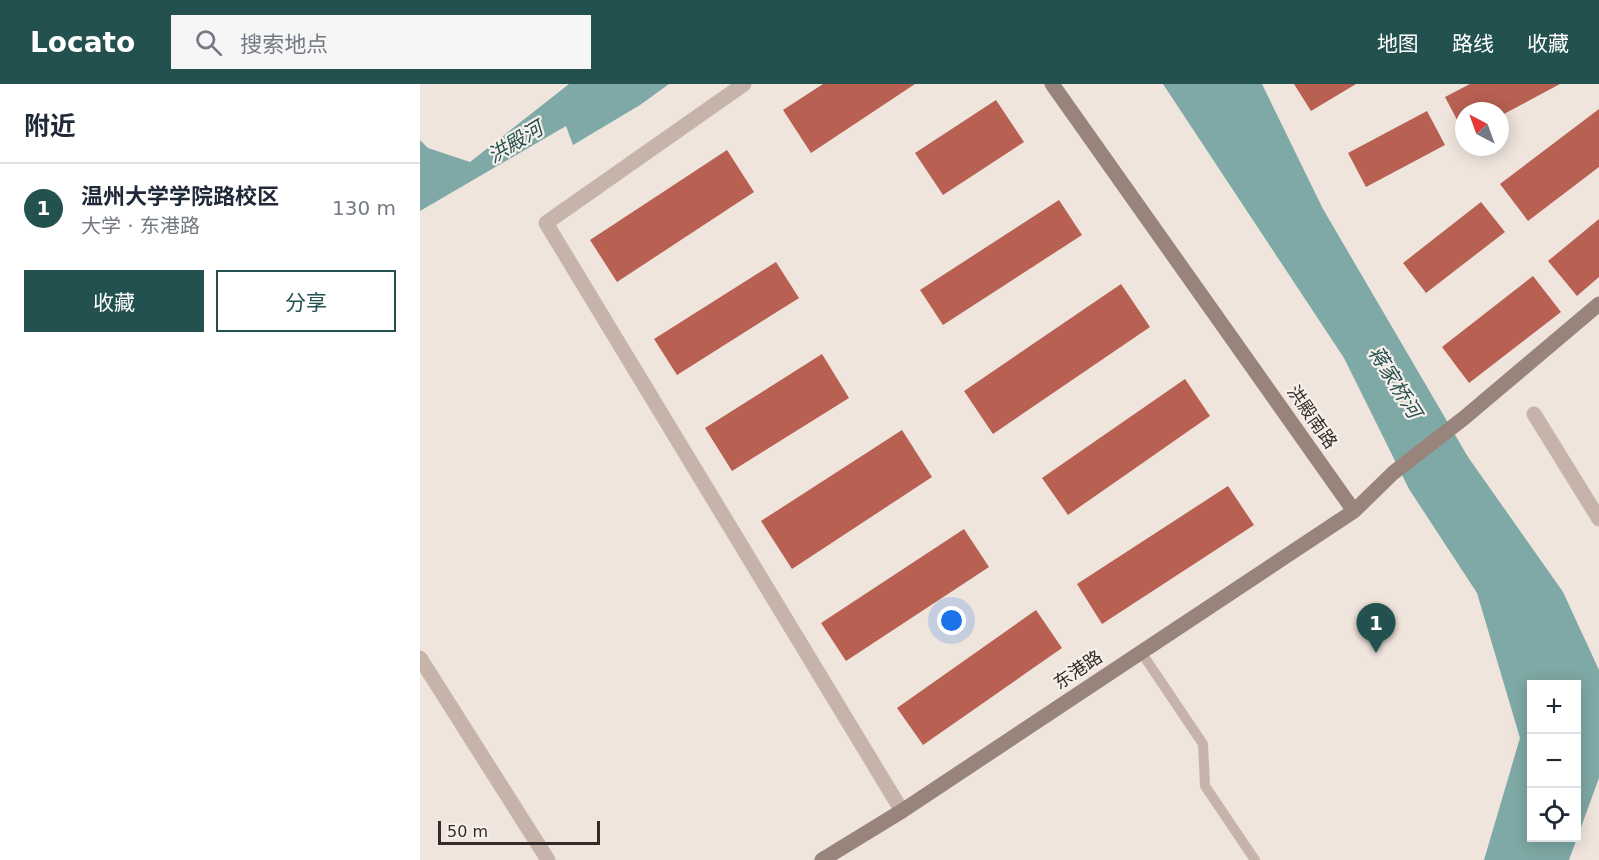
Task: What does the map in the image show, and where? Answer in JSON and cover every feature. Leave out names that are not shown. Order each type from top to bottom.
[{"type":"street","points":[[744,84],[546,222],[902,811]]},
{"type":"street","name":"洪殿南路","points":[[1052,84],[1354,511]]},
{"type":"street","points":[[1354,511],[1394,473],[1464,418],[1599,304]]},
{"type":"street","points":[[1533,414],[1599,519]]},
{"type":"street","name":"东港路","points":[[822,860],[902,811],[1354,511]]},
{"type":"street","points":[[420,658],[548,860]]},
{"type":"lane","points":[[1141,652],[1203,744],[1205,786],[1255,860]]},
{"type":"water","name":"洪殿河","points":[[569,84],[669,84],[640,105],[573,145],[566,126],[420,211],[420,140],[428,148],[470,162]]},
{"type":"water","name":"蒋家桥河","points":[[1163,84],[1262,84],[1323,209],[1468,457],[1563,592],[1599,670],[1599,778],[1581,827],[1581,680],[1527,680],[1527,842],[1576,842],[1569,860],[1484,860],[1520,738],[1477,593],[1409,489],[1344,358]]},
{"type":"building","points":[[823,84],[915,84],[811,153],[783,110]]},
{"type":"building","points":[[1294,84],[1356,84],[1311,111]]},
{"type":"building","points":[[1470,84],[1560,84],[1509,111],[1509,102],[1455,102],[1455,116],[1445,97]]},
{"type":"building","points":[[996,100],[1024,142],[943,195],[915,153]]},
{"type":"building","points":[[1599,109],[1599,167],[1528,221],[1500,184]]},
{"type":"building","points":[[1427,111],[1445,145],[1366,187],[1348,153]]},
{"type":"building","points":[[727,150],[754,192],[617,282],[590,240]]},
{"type":"building","points":[[1059,200],[1082,235],[943,325],[920,290]]},
{"type":"building","points":[[1481,202],[1505,232],[1426,293],[1403,263]]},
{"type":"building","points":[[1599,219],[1599,277],[1577,296],[1548,261]]},
{"type":"building","points":[[776,262],[799,298],[677,375],[654,339]]},
{"type":"building","points":[[1533,276],[1561,312],[1469,383],[1442,347]]},
{"type":"building","points":[[1121,284],[1150,327],[993,434],[964,391]]},
{"type":"building","points":[[822,354],[849,398],[732,471],[705,428]]},
{"type":"building","points":[[1185,379],[1210,416],[1068,515],[1042,478]]},
{"type":"building","points":[[902,430],[932,477],[792,569],[761,521]]},
{"type":"building","points":[[1228,486],[1254,525],[1102,624],[1077,584]]},
{"type":"building","points":[[964,529],[989,567],[846,661],[821,623]]},
{"type":"building","points":[[1036,610],[1062,648],[923,745],[897,708]]},
{"type":"place","name":"温州大学学院路校区","points":[[1376,653]]}]
